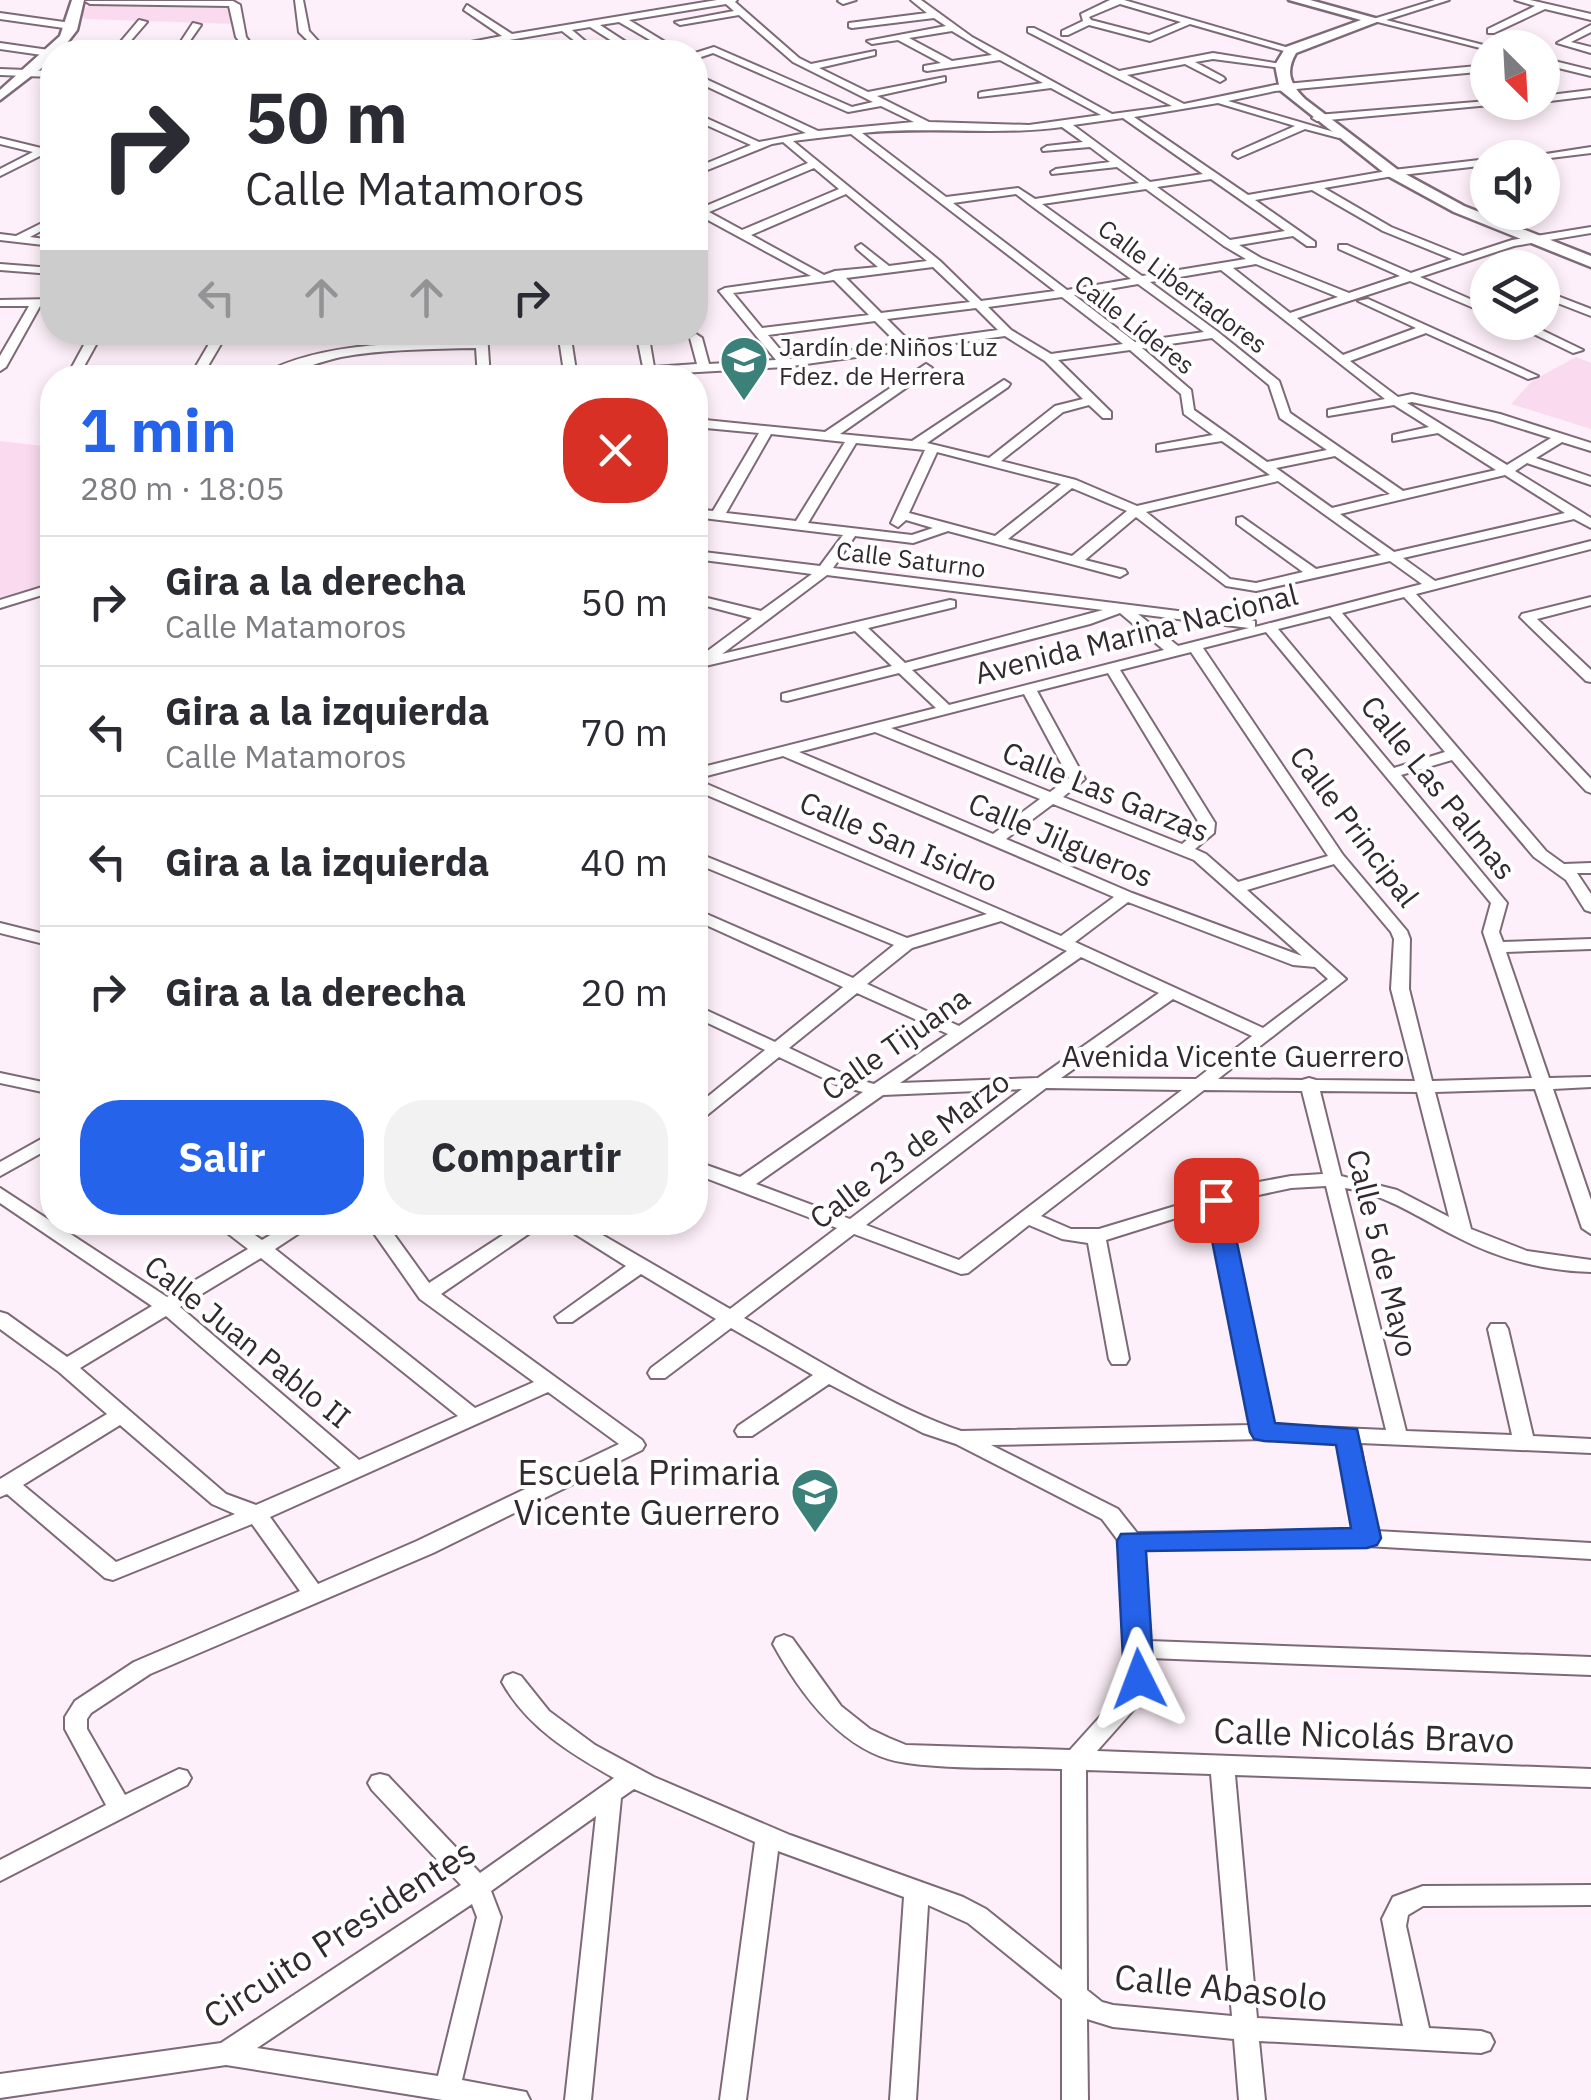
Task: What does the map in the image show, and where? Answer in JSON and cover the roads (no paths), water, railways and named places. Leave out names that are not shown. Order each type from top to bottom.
[{"type":"main road","points":[[59,40],[71,26],[71,14],[78,0]]},
{"type":"main road","points":[[1295,0],[1375,20]]},
{"type":"main road","points":[[1375,20],[1291,50],[1282,65],[1286,87],[1311,121],[1339,134],[1393,173],[1459,209],[1542,239],[1591,262]]},
{"type":"main road","points":[[0,96],[40,61]]},
{"type":"street","points":[[299,0],[304,32],[312,40]]},
{"type":"street","points":[[646,0],[664,11]]},
{"type":"street","points":[[499,40],[729,0],[737,12],[784,53],[928,125]]},
{"type":"street","points":[[842,1],[852,0]]},
{"type":"street","points":[[903,0],[1111,117]]},
{"type":"street","points":[[914,0],[929,15]]},
{"type":"street","points":[[1422,0],[1440,2]]},
{"type":"street","points":[[1518,0],[1588,14]]},
{"type":"street","points":[[90,1],[230,2],[235,5],[243,40]]},
{"type":"street","points":[[1088,22],[1084,16],[1116,1],[1291,50]]},
{"type":"street","points":[[1375,20],[1440,2]]},
{"type":"street","points":[[1491,30],[1540,3]]},
{"type":"street","points":[[467,8],[511,38]]},
{"type":"street","points":[[680,22],[737,12]]},
{"type":"street","points":[[852,25],[929,15]]},
{"type":"street","points":[[0,16],[71,26]]},
{"type":"street","points":[[621,18],[656,40]]},
{"type":"street","points":[[1375,20],[1470,43]]},
{"type":"street","points":[[126,40],[142,22]]},
{"type":"street","points":[[1065,33],[1088,22],[1150,38],[1188,22]]},
{"type":"street","points":[[592,24],[617,40]]},
{"type":"street","points":[[186,40],[196,26]]},
{"type":"street","points":[[1591,28],[1562,43],[1591,50]]},
{"type":"street","points":[[564,29],[578,40]]},
{"type":"street","points":[[872,40],[949,29]]},
{"type":"street","points":[[1031,30],[1183,107]]},
{"type":"street","points":[[900,37],[951,64]]},
{"type":"street","points":[[0,46],[40,52]]},
{"type":"street","points":[[708,52],[714,50],[851,110],[883,102]]},
{"type":"street","points":[[809,67],[872,53]]},
{"type":"street","points":[[1118,74],[1218,56],[1282,65]]},
{"type":"street","points":[[927,68],[999,57]]},
{"type":"street","points":[[1184,60],[1220,79]]},
{"type":"street","points":[[1560,65],[1591,73]]},
{"type":"street","points":[[708,166],[784,138],[928,125],[1009,128],[1065,124],[1286,87],[1470,70]]},
{"type":"street","points":[[0,72],[40,74]]},
{"type":"street","points":[[867,95],[942,79]]},
{"type":"street","points":[[708,83],[817,134]]},
{"type":"street","points":[[982,95],[1052,85]]},
{"type":"street","points":[[1560,97],[1591,93]]},
{"type":"street","points":[[1217,100],[1311,121],[1470,106]]},
{"type":"street","points":[[1125,115],[1311,244]]},
{"type":"street","points":[[1238,155],[1311,121]]},
{"type":"street","points":[[708,122],[758,145]]},
{"type":"street","points":[[1065,124],[1228,244],[1256,260],[1349,296]]},
{"type":"street","points":[[708,131],[718,127]]},
{"type":"street","name":"Calle Líderes","points":[[852,130],[1060,294],[1133,346],[1187,393],[1188,411],[1432,585]]},
{"type":"street","points":[[784,138],[936,262],[1007,332],[1049,358],[1107,415]]},
{"type":"street","points":[[0,142],[40,148]]},
{"type":"street","points":[[1047,149],[1091,144]]},
{"type":"street","points":[[1560,154],[1591,150]]},
{"type":"street","points":[[0,172],[40,153]]},
{"type":"street","points":[[708,206],[816,164]]},
{"type":"street","points":[[1056,172],[1117,164]]},
{"type":"street","points":[[1244,199],[1470,164]]},
{"type":"street","points":[[1033,202],[1212,176]]},
{"type":"street","points":[[1314,187],[1387,229],[1468,262]]},
{"type":"street","points":[[743,234],[846,190]]},
{"type":"street","name":"Calle Libertadores","points":[[941,201],[1018,191],[1214,334],[1275,384],[1284,415],[1402,496]]},
{"type":"street","points":[[708,215],[819,276]]},
{"type":"street","points":[[16,240],[40,227]]},
{"type":"street","points":[[1292,320],[1349,296],[1542,239],[1591,230]]},
{"type":"street","points":[[1228,244],[1294,233]]},
{"type":"street","points":[[0,237],[40,243]]},
{"type":"street","points":[[861,247],[885,268]]},
{"type":"street","points":[[1343,247],[1470,303]]},
{"type":"street","points":[[761,332],[1060,294],[1256,260]]},
{"type":"street","points":[[785,363],[725,290],[936,262]]},
{"type":"street","points":[[1224,266],[1394,400],[1591,524]]},
{"type":"street","points":[[0,268],[40,270]]},
{"type":"street","points":[[835,274],[907,346]]},
{"type":"street","points":[[1292,320],[1364,301],[1416,279]]},
{"type":"street","points":[[1560,300],[1590,312]]},
{"type":"street","points":[[1364,301],[1532,376]]},
{"type":"street","points":[[0,303],[40,304]]},
{"type":"street","points":[[0,368],[35,305]]},
{"type":"street","points":[[1341,360],[1425,329]]},
{"type":"street","points":[[708,368],[785,363],[1007,332]]},
{"type":"street","points":[[1049,358],[1214,334]]},
{"type":"street","points":[[1554,340],[1577,350]]},
{"type":"street","points":[[296,365],[326,354],[422,345]]},
{"type":"street","points":[[827,437],[926,368]]},
{"type":"street","points":[[915,446],[1004,384]]},
{"type":"street","points":[[1332,413],[1412,398],[1591,447]]},
{"type":"street","points":[[991,462],[1060,409],[1092,400]]},
{"type":"street","points":[[708,425],[934,447],[1071,483],[1136,510],[1226,582],[1262,588],[1576,515]]},
{"type":"street","points":[[1397,438],[1440,429]]},
{"type":"street","points":[[716,516],[767,432]]},
{"type":"street","points":[[1161,448],[1223,437]]},
{"type":"street","points":[[1330,512],[1506,471],[1562,438]]},
{"type":"street","points":[[800,525],[852,440]]},
{"type":"street","points":[[891,536],[934,447]]},
{"type":"street","points":[[1264,466],[1337,452]]},
{"type":"street","points":[[1527,459],[1591,481]]},
{"type":"street","points":[[1075,561],[1136,510],[1279,477]]},
{"type":"street","points":[[997,541],[1071,483]]},
{"type":"street","points":[[708,515],[891,536],[926,537],[948,527]]},
{"type":"street","points":[[901,516],[1120,573]]},
{"type":"street","points":[[1242,521],[1314,574]]},
{"type":"street","points":[[708,657],[824,571],[851,532]]},
{"type":"street","name":"Avenida Marina Nacional","points":[[708,771],[1591,545]]},
{"type":"street","name":"Calle Saturno","points":[[708,557],[1250,624]]},
{"type":"street","points":[[0,604],[40,592]]},
{"type":"street","points":[[1407,592],[1591,788]]},
{"type":"street","points":[[1591,601],[1527,616],[1591,678]]},
{"type":"street","points":[[708,602],[762,616]]},
{"type":"street","points":[[708,663],[950,604]]},
{"type":"street","points":[[787,696],[1085,622],[1122,608],[1176,652]]},
{"type":"street","points":[[1333,611],[1540,854],[1581,886],[1591,907]]},
{"type":"street","points":[[859,626],[946,710]]},
{"type":"street","name":"Calle Las Palmas","points":[[1270,628],[1499,903],[1491,925],[1591,1228]]},
{"type":"street","name":"Calle Principal","points":[[1195,647],[1337,858],[1402,939],[1400,990],[1428,1086],[1462,1232]]},
{"type":"street","points":[[1112,668],[1200,806],[1208,830],[1184,851]]},
{"type":"street","points":[[993,840],[1077,780],[1029,689]]},
{"type":"street","name":"Calle Las Garzas","points":[[877,728],[1211,864],[1338,979],[1264,1034]]},
{"type":"street","name":"Calle Jilgueros","points":[[784,752],[1126,896],[1299,961],[1321,964]]},
{"type":"street","points":[[1393,773],[1455,754]]},
{"type":"street","name":"Calle San Isidro","points":[[708,790],[1002,915],[1264,1034]]},
{"type":"street","points":[[1238,887],[1337,858]]},
{"type":"street","points":[[708,862],[906,944]]},
{"type":"street","points":[[1561,869],[1591,868]]},
{"type":"street","name":"Calle Tijuana","points":[[742,1184],[959,1032],[1072,946],[1126,896]]},
{"type":"street","points":[[708,1106],[906,944],[1002,915]]},
{"type":"street","points":[[708,920],[959,1032]]},
{"type":"street","points":[[0,928],[40,938]]},
{"type":"street","points":[[1497,946],[1591,944]]},
{"type":"street","name":"Calle 23 de Marzo","points":[[658,1373],[1042,1083],[1172,992]]},
{"type":"street","points":[[708,1016],[846,1082],[874,1090]]},
{"type":"street","points":[[708,1171],[961,1268],[1264,1034]]},
{"type":"street","points":[[0,1078],[40,1086]]},
{"type":"street","name":"Avenida Vicente Guerrero","points":[[874,1090],[1042,1083],[1428,1086],[1591,1082]]},
{"type":"street","name":"Calle 5 de Mayo","points":[[1309,1083],[1398,1438]]},
{"type":"street","points":[[0,1170],[40,1146]]},
{"type":"street","points":[[1027,1217],[1067,1235],[1096,1236],[1289,1182],[1335,1181],[1382,1188],[1462,1232],[1522,1257],[1552,1264],[1591,1266]]},
{"type":"street","name":"Calle Juan Pablo II","points":[[0,1194],[40,1221]]},
{"type":"street","points":[[1216,1200],[1264,1432]]},
{"type":"street","name":"Calle Juan Pablo II","points":[[60,1235],[168,1308],[356,1469]]},
{"type":"street","points":[[241,1235],[473,1418]]},
{"type":"street","points":[[66,1367],[289,1235]]},
{"type":"street","points":[[120,1808],[76,1730],[76,1717],[84,1706],[142,1668],[425,1547],[635,1445],[427,1294],[384,1235]]},
{"type":"street","points":[[427,1294],[517,1235]]},
{"type":"street","points":[[586,1235],[828,1375],[1110,1514],[1123,1525],[1131,1541],[1138,1649],[1136,1692],[1074,1762],[1075,2100]]},
{"type":"street","points":[[1096,1236],[1119,1359]]},
{"type":"street","points":[[566,1316],[638,1267]]},
{"type":"street","points":[[0,1319],[66,1367],[219,1499],[256,1514],[313,1594]]},
{"type":"street","points":[[1498,1330],[1525,1445]]},
{"type":"street","points":[[745,1431],[828,1375]]},
{"type":"street","points":[[119,1416],[5,1486],[112,1572],[256,1514],[550,1383]]},
{"type":"street","points":[[960,1438],[1264,1432],[1591,1446]]},
{"type":"street","points":[[1348,1436],[1367,1538]]},
{"type":"street","points":[[1131,1541],[1367,1538],[1591,1551]]},
{"type":"street","name":"Calle Nicolás Bravo","points":[[784,1644],[826,1708],[844,1726],[873,1743],[905,1754],[941,1759],[1591,1778]]},
{"type":"street","points":[[1138,1649],[1591,1666]]},
{"type":"street","name":"Calle Abasolo","points":[[513,1682],[525,1704],[620,1786],[768,1834],[977,1916],[1094,2010],[1112,2016],[1247,2029],[1480,2042]]},
{"type":"street","points":[[1222,1765],[1252,2100]]},
{"type":"street","points":[[0,1871],[179,1778]]},
{"type":"street","points":[[380,1784],[478,1887],[489,1917],[447,2090]]},
{"type":"street","points":[[578,2100],[620,1786]]},
{"type":"street","name":"Circuito Presidentes","points":[[0,2086],[226,2054],[478,1887],[620,1786]]},
{"type":"street","points":[[733,2100],[768,1834]]},
{"type":"street","points":[[903,2100],[918,1890]]},
{"type":"street","points":[[1418,2038],[1394,1926],[1394,1913],[1400,1904],[1423,1896],[1591,1895]]},
{"type":"street","points":[[226,2054],[517,2100]]},
{"type":"place","name":"Jardín de Niños Luz Fdez. de Herrera","points":[[744,402]]},
{"type":"place","name":"Escuela Primaria Vicente Guerrero","points":[[815,1534]]}]
